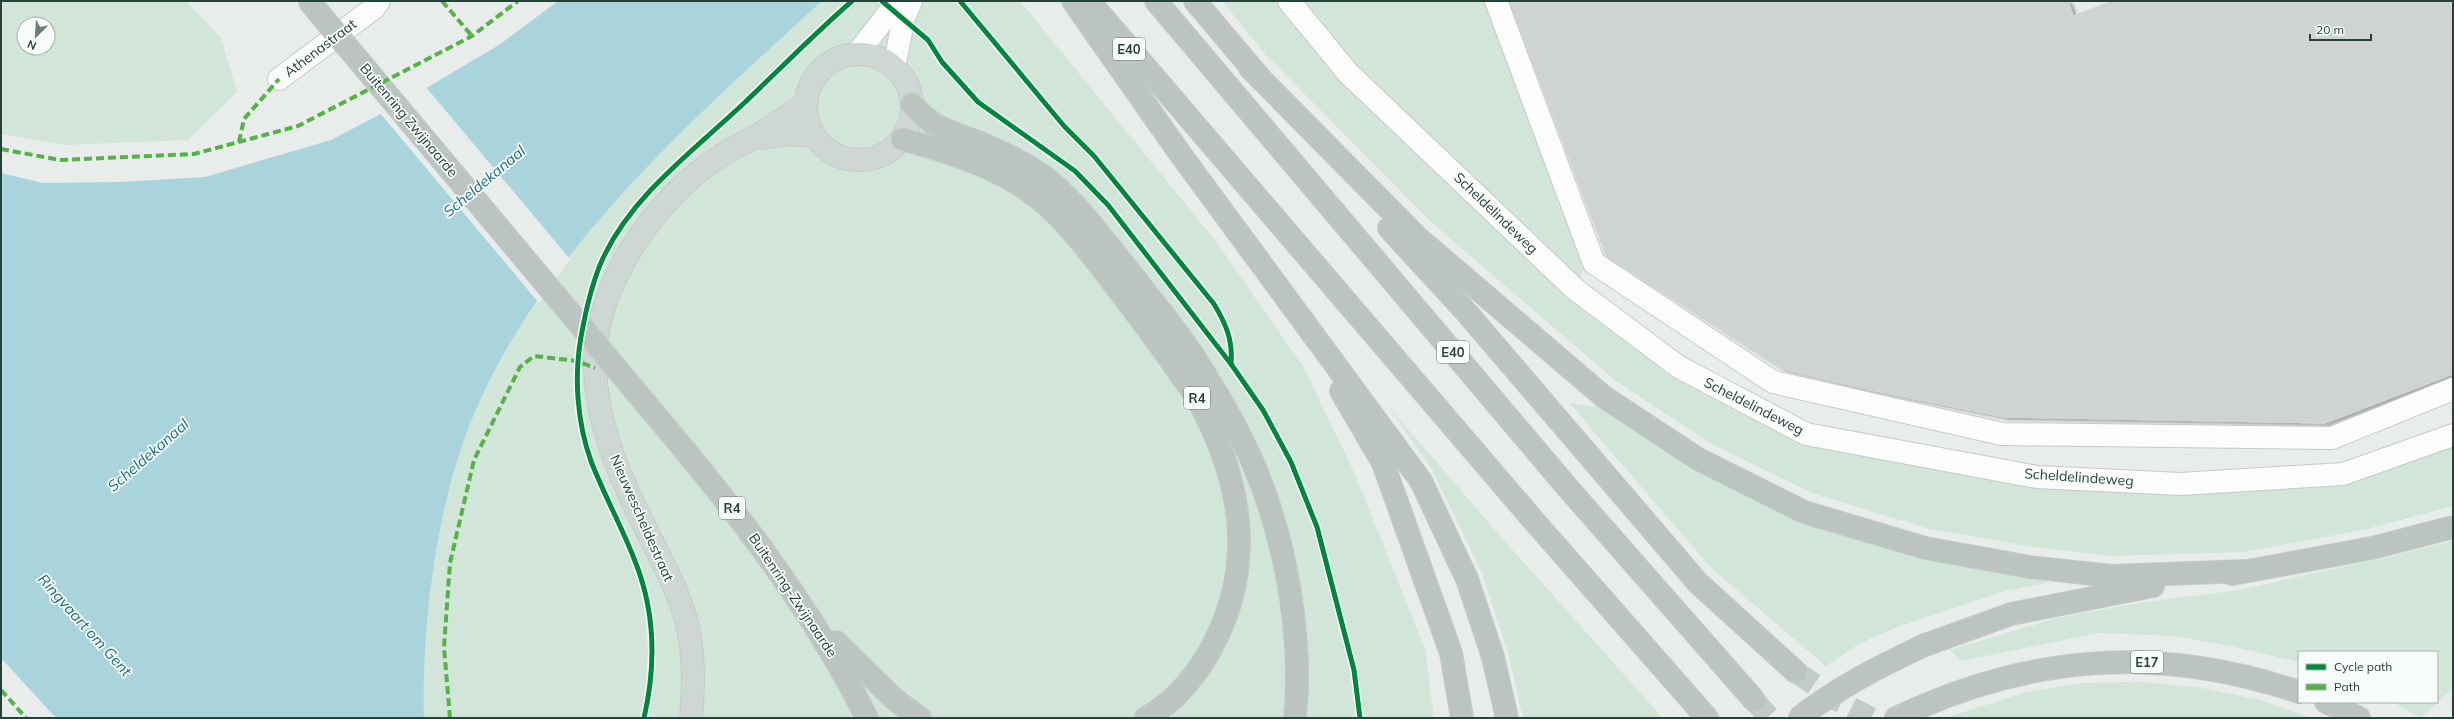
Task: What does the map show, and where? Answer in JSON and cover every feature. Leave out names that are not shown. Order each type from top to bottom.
[{"type":"highway","name":"Buitenring Zwijnaarde","points":[[309,1],[647,404]]},
{"type":"highway","points":[[1073,1],[1291,306],[1394,442],[1421,481],[1468,579],[1493,657],[1507,718]]},
{"type":"highway","name":"E40","points":[[1089,1],[1534,521],[1707,718]]},
{"type":"highway","name":"E40","points":[[1156,1],[1567,487],[1754,700]]},
{"type":"highway","points":[[1195,1],[1363,200],[1467,313],[1698,583],[1796,672]]},
{"type":"highway","points":[[1250,68],[1417,237],[1604,397],[1698,459],[1804,512],[1925,548],[2030,567],[2111,576],[2246,571]]},
{"type":"highway","name":"R4","points":[[912,104],[925,119],[939,129],[996,150],[1022,163],[1051,182],[1094,227],[1197,361],[1230,417],[1256,469],[1273,521],[1288,580],[1294,635],[1297,701],[1295,718]]},
{"type":"highway","name":"R4","points":[[902,139],[944,151],[996,171],[1027,190],[1052,210],[1080,241],[1150,330],[1198,399],[1219,446],[1236,495],[1241,537],[1238,577],[1226,620],[1208,655],[1185,687],[1146,718]]},
{"type":"highway","points":[[1291,306],[1383,463],[1451,653],[1462,718]]},
{"type":"highway","name":"Buitenring-Zwijnaarde","points":[[647,404],[755,536],[811,618],[844,671],[868,718]]},
{"type":"highway","points":[[1799,718],[1822,700],[1872,670],[1924,645],[2011,614],[2116,592],[2246,571],[2372,548],[2453,527]]},
{"type":"highway","name":"R4","points":[[811,618],[894,699],[920,718]]},
{"type":"highway","name":"E17","points":[[1896,718],[1926,704],[1992,680],[2022,672],[2083,663],[2144,662],[2205,668],[2265,681],[2298,692]]},
{"type":"highway","points":[[2328,703],[2359,718]]},
{"type":"main road","points":[[857,54],[883,60],[894,67],[904,78],[912,104],[910,122],[902,139],[889,151],[874,158],[857,160],[840,157],[826,149],[814,136],[807,120],[806,103],[813,79],[832,61],[857,54]]},
{"type":"main road","name":"Nieuwescheldestraat","points":[[691,718],[695,682],[686,621],[667,572],[614,461],[600,407],[596,376],[598,329],[614,283],[639,236],[674,195],[718,157],[752,139],[806,103]]},
{"type":"main road","name":"Nieuwescheldestraat","points":[[752,139],[788,134],[814,136]]},
{"type":"street","name":"Athenastraat","points":[[279,79],[374,8],[379,1]]},
{"type":"street","points":[[857,54],[898,1]]},
{"type":"street","points":[[894,67],[904,18],[911,1]]},
{"type":"street","name":"Scheldelindeweg","points":[[1289,1],[1348,73],[1576,290],[1679,367],[1806,434],[2037,477],[2181,484],[2342,474],[2453,435]]},
{"type":"street","points":[[1496,1],[1594,263],[1773,382],[2002,434],[2308,438],[2332,438],[2453,389]]},
{"type":"green space","points":[[1,1],[186,1],[221,38],[237,92],[188,140],[65,145],[1,134]]},
{"type":"green space","points":[[822,1],[1020,1],[1215,240],[1304,368],[1354,472],[1425,649],[1434,718],[424,718],[425,644],[429,605],[434,566],[449,489],[472,419],[501,358],[537,300],[579,245],[624,192],[722,93]]},
{"type":"green space","points":[[1222,1],[1484,1],[1585,267],[1569,298],[1802,444],[2181,494],[2345,485],[2453,446],[2453,506],[2367,529],[2244,552],[2112,556],[2033,547],[1930,529],[1812,493],[1708,442],[1616,381],[1431,222],[1265,54]]},
{"type":"green space","points":[[1569,403],[1597,407],[1692,470],[1800,523],[1922,560],[2051,582],[2005,591],[1895,628],[1859,644],[1826,666],[1712,569]]},
{"type":"green space","points":[[1389,407],[1508,545],[1663,718],[1523,718],[1508,653],[1482,573],[1434,473]]},
{"type":"green space","points":[[2453,541],[2453,688],[2438,702],[2438,651],[2298,651],[2298,662],[2234,647],[2176,636],[2099,633],[1961,661],[1950,650],[2060,617],[2145,602],[2239,590]]},
{"type":"green space","points":[[2143,682],[2202,688],[2260,700],[2312,718],[1945,718],[2026,692],[2084,683]]},
{"type":"green space","points":[[2395,703],[2437,703],[2421,718]]},
{"type":"water","points":[[558,1],[822,1],[722,93],[624,192],[579,245],[537,300],[501,358],[472,419],[449,489],[434,566],[429,605],[425,644],[424,718],[56,718],[1,658],[1,173],[43,183],[119,182],[205,177],[331,140],[394,107],[499,45]]},
{"type":"pier","points":[[425,86],[570,259],[539,303],[380,113]]},
{"type":"building","points":[[1509,1],[2068,1],[2073,16],[2112,1],[2453,1],[2453,374],[2325,423],[2004,417],[1871,390],[1780,368],[1606,256]]},
{"type":"tunnel","points":[[1796,672],[1837,700],[1871,718]]},
{"type":"tunnel","points":[[1754,700],[1770,718]]},
{"type":"marked path","points":[[442,1],[472,36]]},
{"type":"marked path","points":[[1,149],[60,160],[194,154],[298,126],[472,36],[518,1]]},
{"type":"marked path","points":[[239,142],[244,119],[279,79]]},
{"type":"marked path","points":[[450,718],[444,647],[450,563],[474,460],[520,367],[534,356],[577,361],[595,368]]},
{"type":"marked path","points":[[1,690],[26,718]]},
{"type":"cycle path","points":[[644,718],[648,698],[652,659],[652,639],[647,599],[635,561],[591,461],[586,446],[580,415],[577,384],[579,352],[590,295],[604,256],[631,213],[648,193],[666,174],[742,105],[810,39],[852,1]]},
{"type":"cycle path","points":[[882,1],[928,40],[942,62],[978,102],[1075,171],[1108,205],[1231,364],[1263,410],[1291,462],[1317,527],[1354,670],[1360,718]]},
{"type":"cycle path","points":[[960,1],[1064,126],[1094,156],[1214,304],[1228,332],[1231,347],[1231,364]]},
{"type":"water label","name":"Scheldekanaal","points":[[484,181]]},
{"type":"water label","name":"Scheldekanaal","points":[[148,455]]},
{"type":"water label","name":"Ringvaart om Gent","points":[[85,625]]}]
